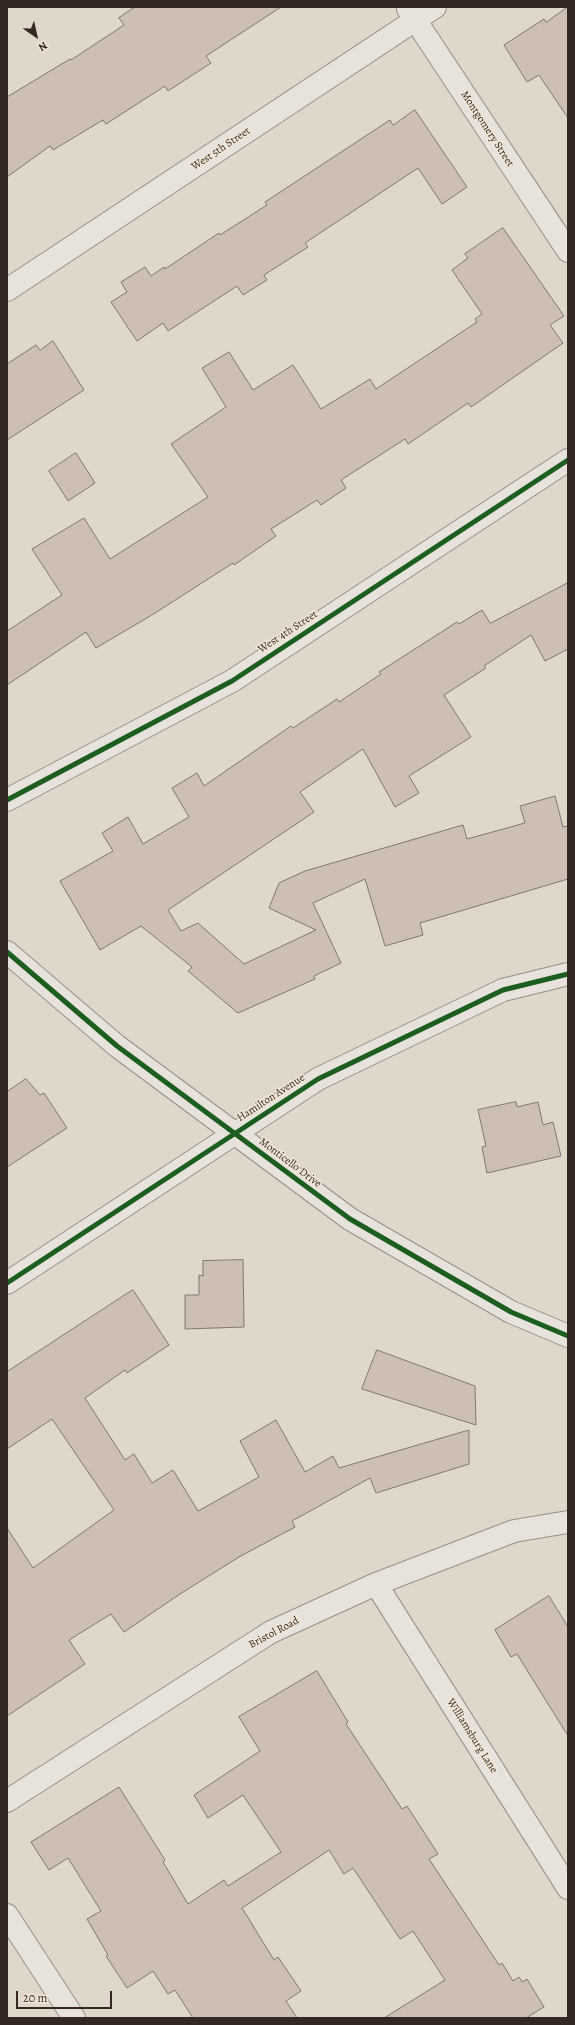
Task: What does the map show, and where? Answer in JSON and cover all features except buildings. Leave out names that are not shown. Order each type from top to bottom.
[{"type":"street","name":"West 5th Street","points":[[7,290],[411,13],[435,7]]},
{"type":"street","name":"Montgomery Street","points":[[411,13],[568,251]]},
{"type":"street","name":"West 4th Street","points":[[7,800],[232,681],[568,460]]},
{"type":"street","name":"Monticello Drive","points":[[7,952],[117,1046],[350,1219],[511,1312],[568,1336]]},
{"type":"street","name":"Hamilton Avenue","points":[[7,1283],[318,1079],[503,990],[568,974]]},
{"type":"street","name":"Bristol Road","points":[[7,1801],[271,1632],[376,1584],[514,1531],[568,1522]]},
{"type":"street","name":"Williamsburg Lane","points":[[376,1584],[568,1888]]},
{"type":"street","points":[[7,1915],[74,2018]]},
{"type":"cycle path","points":[[7,800],[232,681],[568,460]]},
{"type":"cycle path","points":[[7,952],[117,1046],[350,1219],[511,1312],[568,1336]]},
{"type":"cycle path","points":[[7,1283],[318,1079],[503,990],[568,974]]}]
